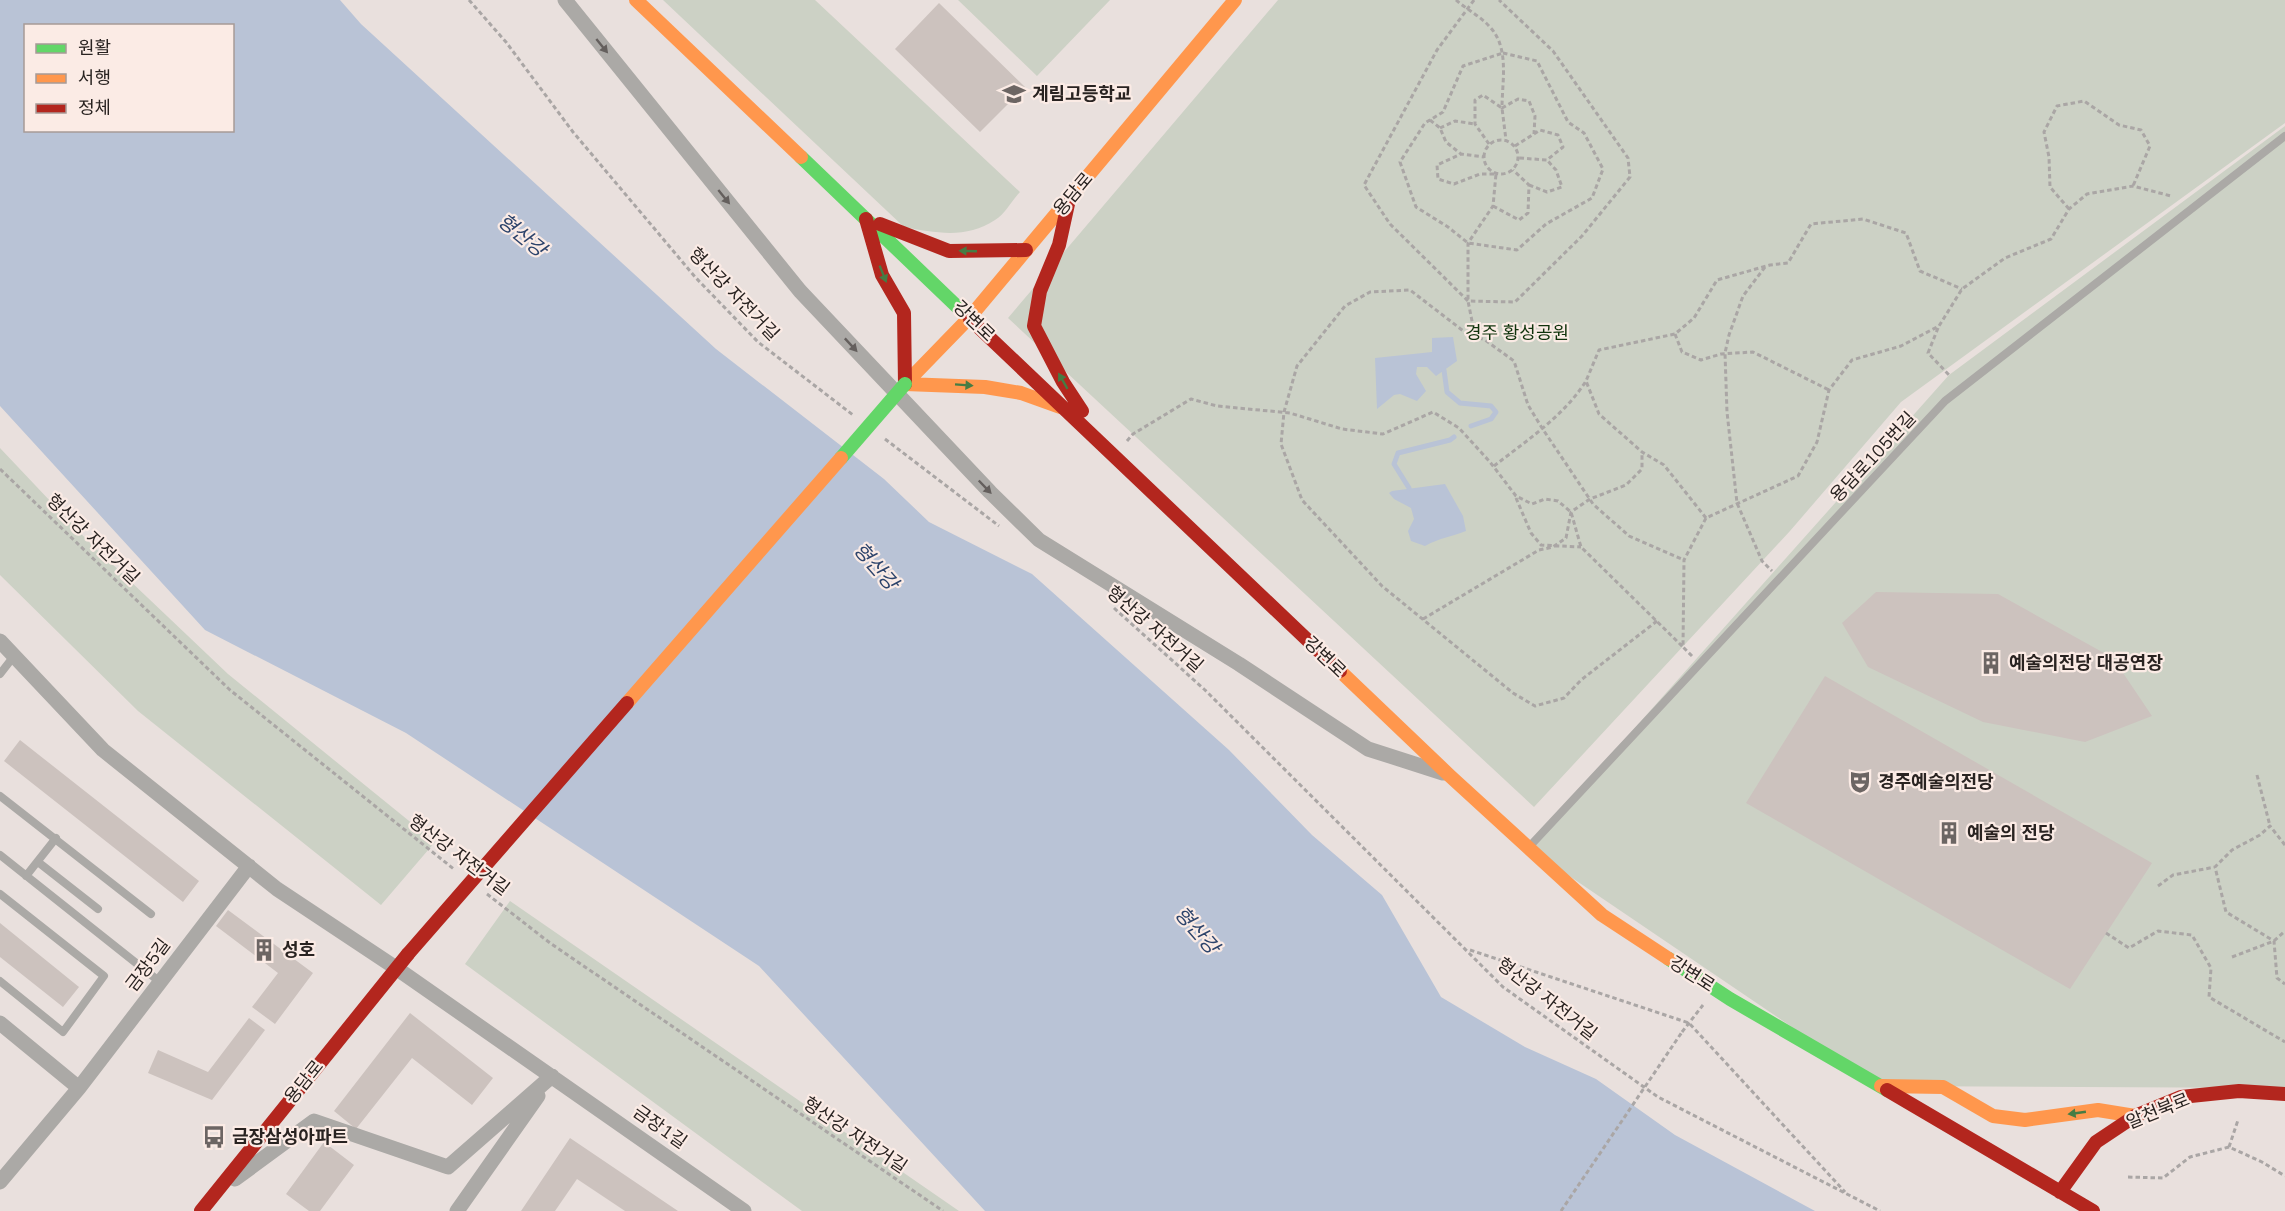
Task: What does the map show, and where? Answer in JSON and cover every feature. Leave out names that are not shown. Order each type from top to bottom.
[{"type":"street","points":[[565,0],[800,291],[990,492],[1039,540],[1239,664],[1368,749],[1450,776]]},
{"type":"street","name":"강변로","points":[[636,0],[1450,776],[1602,915],[1716,990],[2094,1211]]},
{"type":"street","name":"용담로","points":[[201,1211],[396,968],[905,384],[970,317],[1235,0]]},
{"type":"street","points":[[1069,199],[1059,245],[1041,291],[1034,326],[1063,382],[1110,451]]},
{"type":"street","points":[[866,218],[949,250],[1026,250]]},
{"type":"street","points":[[866,218],[882,276],[904,313],[905,384],[985,387],[1021,393],[1067,410]]},
{"type":"street","name":"금장1길","points":[[0,641],[103,750],[277,889],[396,968],[744,1211]]},
{"type":"street","name":"금장5길","points":[[0,1182],[79,1088],[249,866]]},
{"type":"street","points":[[0,1023],[79,1088]]},
{"type":"street","points":[[215,1193],[314,1121],[448,1167],[552,1076]]},
{"type":"street","points":[[457,1211],[552,1076]]},
{"type":"street","points":[[1879,1086],[1943,1087],[1993,1116],[2025,1120],[2098,1110],[2135,1116]]},
{"type":"street","name":"알천북로","points":[[2060,1192],[2096,1142],[2135,1116],[2181,1097],[2239,1090],[2285,1094]]},
{"type":"lane","name":"용담로105번길","points":[[1528,848],[1945,401],[2285,136]]},
{"type":"lane","points":[[0,674],[14,656]]},
{"type":"lane","points":[[0,796],[151,914]]},
{"type":"lane","points":[[26,876],[56,838]]},
{"type":"lane","points":[[1,859],[26,876],[160,982]]},
{"type":"lane","points":[[38,862],[98,909]]},
{"type":"lane","points":[[0,894],[104,976],[63,1032],[0,981]]},
{"type":"path","name":"형산강 자전거길","points":[[469,0],[506,42],[573,132],[696,278],[758,342],[860,420]]},
{"type":"path","points":[[1456,0],[1489,26],[1499,40],[1503,53],[1502,108],[1506,140]]},
{"type":"path","points":[[1474,0],[1437,50],[1364,185],[1390,224],[1468,301],[1515,302],[1582,236],[1630,177],[1628,158],[1553,51],[1500,0]]},
{"type":"path","points":[[1503,53],[1537,61],[1568,122],[1584,134],[1603,169],[1592,198],[1546,224],[1517,250],[1468,243],[1416,207],[1400,162],[1425,123],[1430,120],[1443,112],[1463,66],[1503,53]]},
{"type":"path","points":[[1489,144],[1475,124],[1475,100],[1483,95],[1502,108]]},
{"type":"path","points":[[1502,108],[1518,99],[1529,101],[1536,116],[1534,134]]},
{"type":"path","points":[[2069,209],[2050,188],[2049,157],[2044,132],[2057,106],[2084,101],[2119,124],[2141,130],[2150,146],[2133,186]]},
{"type":"path","points":[[1430,120],[1440,129],[1446,142],[1461,154]]},
{"type":"path","points":[[1440,129],[1455,121],[1475,124]]},
{"type":"path","points":[[1515,146],[1540,130],[1558,135],[1563,147],[1546,160]]},
{"type":"path","points":[[1484,156],[1461,154],[1437,165],[1438,179],[1454,184],[1480,174],[1505,174],[1513,170],[1519,158],[1515,146],[1506,140],[1489,144]]},
{"type":"path","points":[[1489,144],[1484,156],[1487,167],[1496,174]]},
{"type":"path","points":[[1513,170],[1529,186],[1547,192],[1562,187],[1556,170],[1546,160],[1519,158]]},
{"type":"path","points":[[1475,336],[1468,301],[1468,243],[1493,206],[1496,174]]},
{"type":"path","points":[[1493,206],[1519,220],[1528,213],[1529,186]]},
{"type":"path","points":[[1949,375],[1928,353],[1939,326],[1962,289],[2005,258],[2051,239],[2069,209],[2087,194],[2133,186],[2171,196]]},
{"type":"path","points":[[1494,466],[1542,428],[1576,397],[1586,381],[1599,350],[1675,334],[1694,318],[1717,280],[1765,266],[1788,263],[1811,224],[1863,219],[1906,233],[1920,271],[1962,289]]},
{"type":"path","points":[[1765,266],[1743,296],[1729,334],[1725,354],[1727,412],[1737,503],[1762,561],[1780,578]]},
{"type":"path","points":[[1657,621],[1581,680],[1564,698],[1535,706],[1513,693],[1382,586],[1302,500],[1281,444],[1284,412],[1297,366],[1345,306],[1370,292],[1410,290],[1466,333],[1485,340],[1514,361],[1528,405],[1590,499],[1629,536],[1684,560]]},
{"type":"path","points":[[1683,646],[1684,560],[1706,518],[1798,476],[1817,442],[1829,390],[1852,360],[1901,346],[1939,326]]},
{"type":"path","points":[[1675,334],[1682,352],[1701,360],[1725,354],[1753,352],[1829,390]]},
{"type":"path","points":[[1586,381],[1599,414],[1642,452],[1664,465],[1706,518]]},
{"type":"path","points":[[1110,451],[1133,434],[1191,399],[1217,406],[1284,412],[1342,429],[1383,434],[1433,412],[1459,428],[1494,466],[1516,496],[1531,533],[1540,545],[1581,547]]},
{"type":"path","points":[[879,434],[999,526]]},
{"type":"path","points":[[1423,619],[1539,550],[1553,547],[1566,538],[1571,512],[1590,499],[1626,485],[1642,469],[1642,452]]},
{"type":"path","name":"형산강 자전거길","points":[[0,469],[230,690],[459,873]]},
{"type":"path","points":[[1516,496],[1532,504],[1545,499],[1558,501],[1571,512],[1581,547],[1700,664]]},
{"type":"path","name":"형산강 자전거길","points":[[1110,604],[1205,690],[1503,987],[1658,1096],[1880,1211]]},
{"type":"path","points":[[2257,775],[2270,826],[2285,845]]},
{"type":"path","points":[[2158,886],[2173,875],[2215,867],[2232,850],[2260,835],[2270,826]]},
{"type":"path","points":[[2215,867],[2226,912],[2274,941]]},
{"type":"path","name":"형산강 자전거길","points":[[487,894],[550,943],[943,1211]]},
{"type":"path","points":[[2106,933],[2129,948],[2158,931],[2192,935],[2211,968],[2210,998],[2284,1040]]},
{"type":"path","points":[[2232,957],[2274,941],[2285,932]]},
{"type":"path","points":[[2274,941],[2277,978],[2285,984]]},
{"type":"path","points":[[1467,950],[1689,1023],[1846,1194]]},
{"type":"path","points":[[1561,1211],[1682,1032],[1716,990]]},
{"type":"path","points":[[2229,1148],[2238,1120]]},
{"type":"path","points":[[2128,1177],[2163,1178],[2190,1157],[2229,1148],[2262,1162],[2285,1176]]},
{"type":"green space","points":[[663,0],[815,0],[1020,192],[999,217],[973,230],[951,233],[904,227]]},
{"type":"green space","points":[[958,0],[1110,0],[1037,76]]},
{"type":"green space","name":"경주 황성공원","points":[[1278,0],[2285,0],[2285,123],[1901,402],[1790,531],[1534,807],[1008,318]]},
{"type":"green space","points":[[2285,126],[2285,1088],[1879,1086],[1528,848],[1949,375]]},
{"type":"green space","points":[[0,448],[87,540],[228,674],[435,842],[381,905],[138,711],[0,575]]},
{"type":"green space","points":[[510,901],[959,1211],[802,1211],[465,964]]},
{"type":"water","name":"형산강","points":[[0,0],[340,0],[361,24],[716,349],[884,479],[929,522],[1032,574],[1229,750],[1312,835],[1382,895],[1441,997],[1525,1047],[1596,1079],[1675,1135],[1815,1211],[985,1211],[759,966],[406,733],[205,630],[0,406]]},
{"type":"water","points":[[1453,337],[1457,361],[1436,376],[1427,367],[1417,367],[1416,374],[1426,391],[1417,401],[1400,394],[1394,395],[1377,409],[1375,358],[1432,352],[1432,338]]},
{"type":"water","points":[[1445,484],[1463,516],[1466,531],[1425,546],[1411,541],[1408,531],[1414,519],[1411,508],[1394,499],[1389,493]]},
{"type":"building","points":[[939,3],[1025,87],[980,132],[895,49]]},
{"type":"building","name":"예술의전당 대공연장","points":[[1876,592],[1998,594],[2113,658],[2152,716],[2085,742],[1983,722],[1868,667],[1842,623]]},
{"type":"building","name":"예술의 전당","points":[[1825,676],[2152,863],[2070,989],[1746,803]]},
{"type":"building","points":[[20,740],[199,881],[183,902],[4,761]]},
{"type":"building","name":"성호","points":[[228,910],[313,973],[275,1024],[252,1007],[278,973],[216,926]]},
{"type":"building","points":[[0,923],[79,987],[63,1007],[0,957]]},
{"type":"building","points":[[410,1013],[493,1078],[472,1105],[412,1058],[356,1129],[334,1111]]},
{"type":"building","points":[[249,1018],[265,1030],[212,1100],[148,1073],[158,1050],[208,1072]]},
{"type":"building","points":[[570,1138],[678,1211],[625,1211],[577,1179],[555,1211],[521,1211]]},
{"type":"building","points":[[324,1142],[354,1165],[320,1211],[309,1211],[286,1194]]},
{"type":"waterway","points":[[1444,370],[1447,392],[1460,403],[1491,406],[1496,412],[1491,419],[1471,426]]},
{"type":"waterway","points":[[1409,488],[1394,464],[1398,453],[1454,437]]},
{"type":"traffic: fast","points":[[801,157],[970,319]]},
{"type":"traffic: fast","points":[[841,458],[905,384]]},
{"type":"traffic: fast","points":[[1669,959],[1730,999],[1887,1090]]},
{"type":"traffic: slow","points":[[636,0],[801,157]]},
{"type":"traffic: slow","points":[[905,384],[970,317],[1235,0]]},
{"type":"traffic: slow","points":[[905,384],[985,387],[1021,393],[1060,407]]},
{"type":"traffic: slow","points":[[627,703],[841,458]]},
{"type":"traffic: slow","points":[[1340,671],[1450,776],[1602,915],[1669,959]]},
{"type":"traffic: slow","points":[[1881,1086],[1943,1087],[1993,1116],[2025,1120],[2098,1110],[2135,1116]]},
{"type":"traffic: jam","points":[[1068,204],[1059,245],[1040,291],[1034,326],[1063,382],[1082,411]]},
{"type":"traffic: jam","points":[[866,219],[882,275],[904,313],[905,384]]},
{"type":"traffic: jam","points":[[880,224],[949,251],[1026,250]]},
{"type":"traffic: jam","points":[[970,319],[1340,671]]},
{"type":"traffic: jam","points":[[408,954],[627,703]]},
{"type":"traffic: jam","points":[[201,1211],[408,954]]},
{"type":"traffic: jam","points":[[1887,1090],[2093,1211]]},
{"type":"traffic: jam","points":[[2060,1192],[2096,1142],[2135,1116],[2181,1097],[2239,1091],[2285,1094]]},
{"type":"place","name":"계림고등학교","points":[[1014,94]]},
{"type":"place","name":"예술의전당 대공연장","points":[[1991,663]]},
{"type":"place","name":"경주예술의전당","points":[[1860,782]]},
{"type":"place","name":"예술의 전당","points":[[1949,833]]},
{"type":"place","name":"성호","points":[[264,950]]},
{"type":"place","name":"금장삼성아파트","points":[[214,1137]]}]
